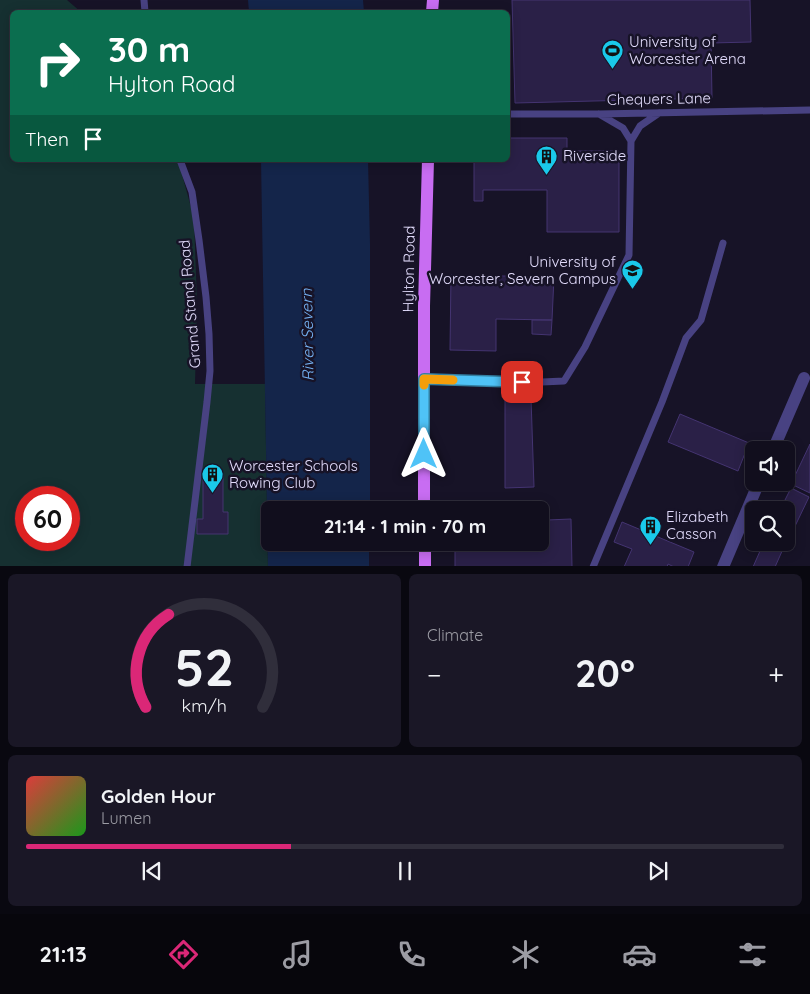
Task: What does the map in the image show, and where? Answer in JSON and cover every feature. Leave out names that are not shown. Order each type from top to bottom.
[{"type":"main road","name":"Hylton Road","points":[[424,501],[424,306],[428,162]]},
{"type":"main road","points":[[425,551],[425,566]]},
{"type":"street","points":[[777,441],[804,378]]},
{"type":"street","points":[[723,566],[755,491]]},
{"type":"lane","name":"Chequers Lane","points":[[510,114],[810,110]]},
{"type":"lane","points":[[424,379],[564,382],[585,347],[629,255],[631,141],[640,126],[663,113]]},
{"type":"lane","points":[[599,114],[623,128],[631,141]]},
{"type":"lane","name":"Grand Stand Road","points":[[181,162],[192,192],[199,240],[206,297],[210,371],[187,566]]},
{"type":"lane","points":[[593,566],[662,402],[686,338],[701,320],[724,243]]},
{"type":"green space","points":[[0,0],[67,0],[79,10],[10,10],[10,162],[179,162],[194,218],[197,303],[195,384],[265,384],[267,501],[261,501],[261,551],[268,551],[268,566],[0,566]]},
{"type":"water","points":[[248,0],[363,0],[364,10],[249,10]]},
{"type":"water","name":"River Severn","points":[[261,162],[368,162],[370,501],[267,501]]},
{"type":"water","points":[[268,551],[369,551],[369,566],[268,566]]},
{"type":"building","name":"University of Worcester Arena","points":[[512,0],[750,0],[751,42],[711,43],[712,98],[515,103]]},
{"type":"building","name":"Riverside","points":[[510,138],[567,138],[567,151],[619,151],[619,232],[547,232],[547,190],[483,190],[483,201],[474,201],[474,162],[510,162]]},
{"type":"building","points":[[451,275],[554,277],[552,320],[496,319],[496,351],[450,350]]},
{"type":"building","points":[[532,320],[552,320],[551,335],[532,334]]},
{"type":"building","points":[[505,395],[531,398],[534,487],[505,488]]},
{"type":"building","points":[[680,414],[745,441],[745,453],[738,471],[668,442]]},
{"type":"building","points":[[810,444],[810,493],[795,486],[795,476]]},
{"type":"building","name":"Worcester Schools Rowing Club","points":[[203,476],[223,476],[223,512],[228,512],[228,534],[197,534],[197,519],[203,519]]},
{"type":"building","points":[[795,490],[809,497],[795,526],[795,501],[784,501],[790,491]]},
{"type":"building","points":[[571,519],[572,566],[455,566],[455,551],[549,551],[549,520]]},
{"type":"building","name":"Elizabeth Casson","points":[[622,522],[694,552],[688,566],[672,566],[668,564],[667,566],[624,566],[632,549],[614,542]]},
{"type":"building","points":[[760,551],[782,551],[775,566],[753,566]]},
{"type":"slow traffic","points":[[424,385],[424,379],[453,380]]},
{"type":"place","name":"University of Worcester Arena","points":[[613,70]]},
{"type":"place","name":"Riverside","points":[[547,175]]},
{"type":"place","name":"University of Worcester, Severn Campus","points":[[632,290]]},
{"type":"place","name":"Worcester Schools Rowing Club","points":[[213,494]]},
{"type":"place","name":"Elizabeth Casson","points":[[650,545]]},
{"type":"route","points":[[424,454],[424,379],[522,382]]}]
